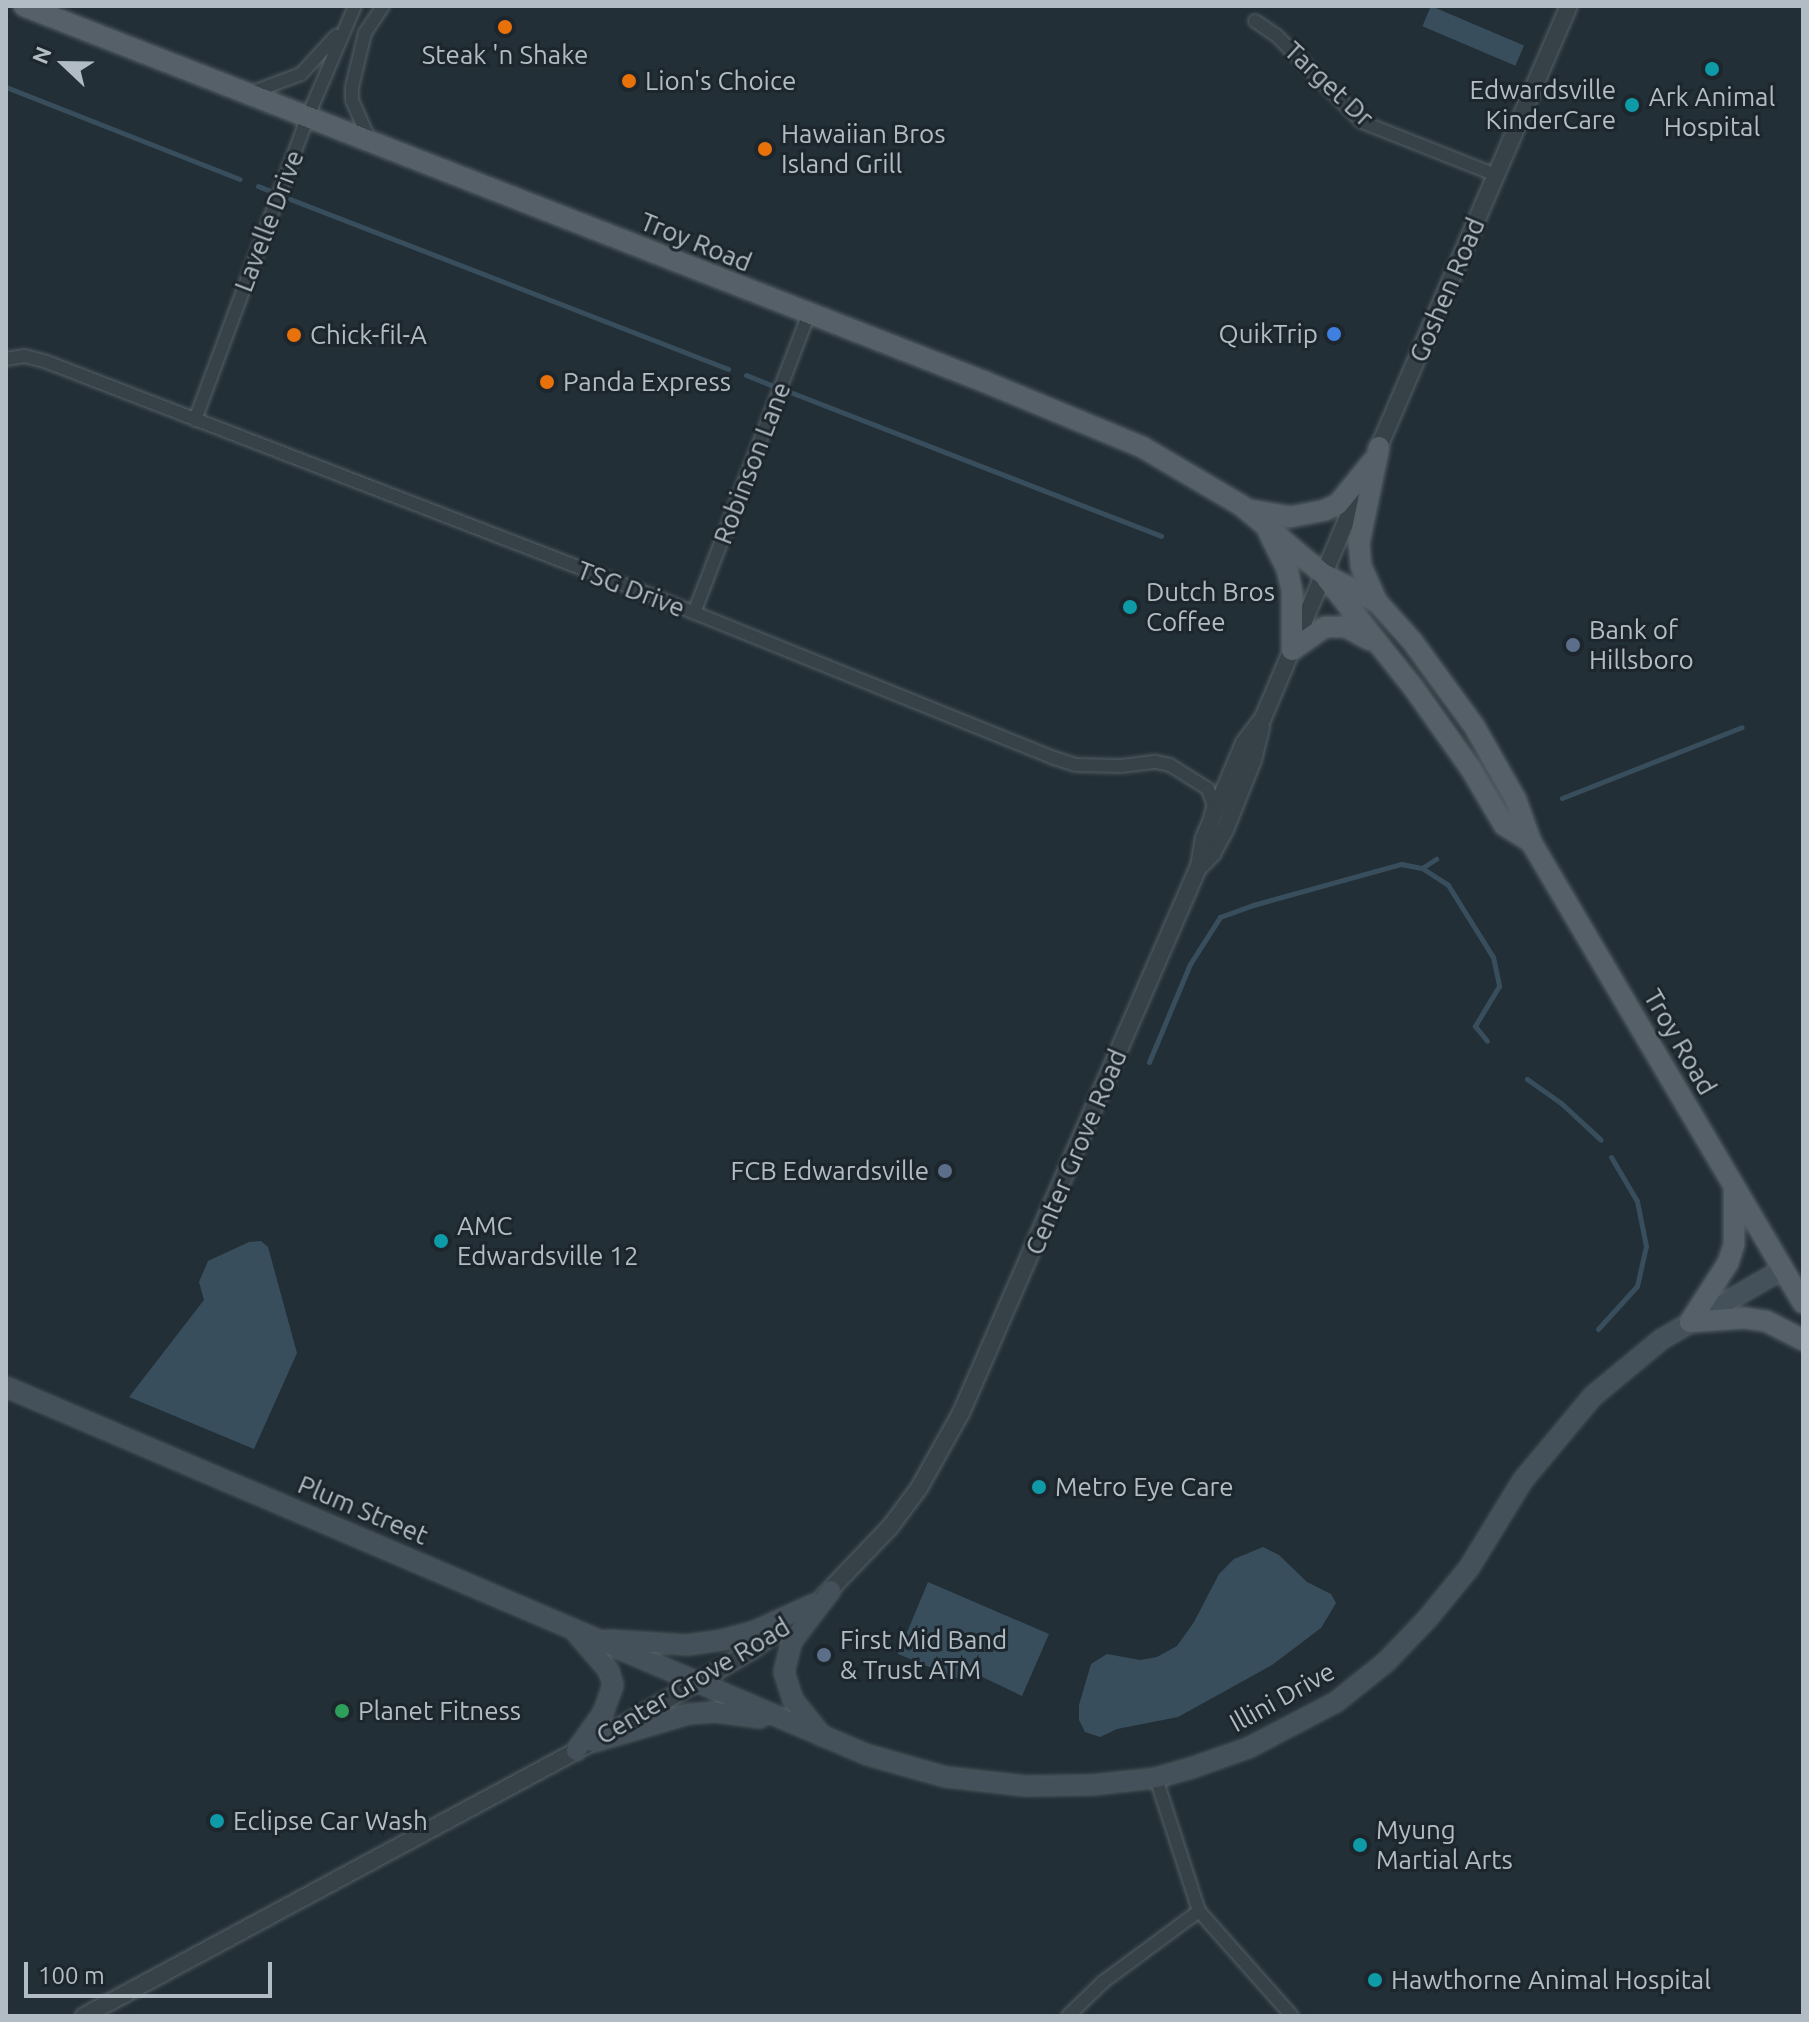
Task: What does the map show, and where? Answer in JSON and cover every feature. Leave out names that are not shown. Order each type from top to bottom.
[{"type":"main road","name":"Troy Road","points":[[24,6],[1142,447],[1242,506],[1323,574],[1471,769],[1504,825],[1531,842]]},
{"type":"main road","points":[[1242,506],[1259,513],[1290,517],[1325,510],[1347,494],[1377,453]]},
{"type":"main road","points":[[1377,453],[1359,544],[1361,566],[1377,602]]},
{"type":"main road","points":[[1263,523],[1287,569],[1292,591],[1292,650]]},
{"type":"main road","name":"Troy Road","points":[[1323,574],[1377,602],[1412,641],[1474,726],[1516,800],[1531,842],[1803,1303]]},
{"type":"main road","points":[[1292,650],[1315,632],[1335,626],[1346,627],[1379,646]]},
{"type":"main road","points":[[1690,1322],[1713,1290],[1731,1254],[1734,1185]]},
{"type":"main road","name":"Illini Drive","points":[[697,1684],[824,1739],[909,1768],[946,1777],[1025,1786],[1092,1785],[1156,1778],[1248,1748],[1336,1702],[1386,1662],[1469,1568],[1515,1491],[1565,1427],[1624,1368],[1690,1322],[1783,1269]]},
{"type":"main road","points":[[1690,1322],[1744,1318],[1766,1321],[1803,1340]]},
{"type":"main road","name":"Plum Street","points":[[6,1387],[697,1684]]},
{"type":"main road","points":[[824,1739],[793,1700],[784,1672],[792,1641],[831,1590]]},
{"type":"main road","points":[[582,1634],[687,1645],[755,1631],[814,1604]]},
{"type":"main road","points":[[582,1634],[609,1671],[613,1685],[603,1713],[584,1746]]},
{"type":"main road","points":[[584,1746],[688,1714],[716,1712],[778,1722],[824,1739]]},
{"type":"street","name":"Lavelle Drive","points":[[195,420],[308,116],[355,6]]},
{"type":"street","points":[[370,141],[352,100],[352,87],[365,33],[383,6]]},
{"type":"street","name":"Goshen Road","points":[[1323,574],[1569,6]]},
{"type":"street","name":"Target Dr","points":[[1255,21],[1276,35],[1362,122],[1496,175]]},
{"type":"street","name":"Lavelle Drive","points":[[250,93],[301,74],[345,24]]},
{"type":"street","name":"Robinson Lane","points":[[694,613],[809,314]]},
{"type":"street","name":"TSG Drive","points":[[6,359],[36,358],[1076,765],[1121,766],[1156,762],[1170,765],[1208,789],[1214,806],[1204,838]]},
{"type":"street","name":"Center Grove Road","points":[[1199,866],[1212,854],[1244,787],[1263,718],[1323,574]]},
{"type":"street","name":"Center Grove Road","points":[[84,2016],[697,1684],[751,1651],[814,1604],[890,1527],[947,1441],[1199,866],[1204,838],[1244,743],[1263,718]]},
{"type":"street","points":[[1156,1778],[1199,1911],[1292,2016]]},
{"type":"street","points":[[1068,2016],[1103,1982],[1199,1911]]},
{"type":"water","points":[[1431,6],[1524,45],[1515,66],[1422,26]]},
{"type":"water","points":[[261,1241],[268,1247],[297,1353],[254,1449],[129,1397],[204,1300],[199,1282],[208,1261],[249,1242]]},
{"type":"water","points":[[1263,1547],[1279,1555],[1307,1582],[1331,1594],[1336,1603],[1321,1628],[1272,1665],[1178,1717],[1117,1729],[1100,1737],[1085,1732],[1079,1720],[1079,1705],[1091,1664],[1107,1654],[1140,1660],[1157,1657],[1177,1646],[1194,1622],[1219,1574],[1234,1559]]},
{"type":"water","points":[[928,1582],[1049,1634],[1022,1696],[974,1673],[961,1680],[898,1654]]},
{"type":"waterway","points":[[6,87],[240,179]]},
{"type":"waterway","points":[[258,186],[268,190]]},
{"type":"waterway","points":[[290,199],[728,369]]},
{"type":"waterway","points":[[746,375],[771,385]]},
{"type":"waterway","points":[[790,392],[1161,536]]},
{"type":"waterway","points":[[1562,798],[1742,727]]},
{"type":"waterway","points":[[1149,1062],[1190,964],[1220,917],[1401,864],[1422,868],[1436,859]]},
{"type":"waterway","points":[[1422,868],[1448,885],[1493,957],[1499,986],[1475,1026],[1487,1041]]},
{"type":"waterway","points":[[1527,1079],[1561,1103],[1601,1140]]},
{"type":"waterway","points":[[1598,1329],[1637,1286],[1646,1246],[1637,1201],[1611,1157]]},
{"type":"place","name":"Steak 'n Shake","points":[[505,27]]},
{"type":"place","name":"Ark Animal Hospital","points":[[1712,69]]},
{"type":"place","name":"Lion's Choice","points":[[629,81]]},
{"type":"place","name":"Edwardsville KinderCare","points":[[1632,105]]},
{"type":"place","name":"Hawaiian Bros Island Grill","points":[[765,149]]},
{"type":"place","name":"QuikTrip","points":[[1334,334]]},
{"type":"place","name":"Chick-fil-A","points":[[294,335]]},
{"type":"place","name":"Panda Express","points":[[547,382]]},
{"type":"place","name":"Dutch Bros Coffee","points":[[1130,607]]},
{"type":"place","name":"Bank of Hillsboro","points":[[1573,645]]},
{"type":"place","name":"FCB Edwardsville","points":[[945,1171]]},
{"type":"place","name":"AMC Edwardsville 12","points":[[441,1241]]},
{"type":"place","name":"Metro Eye Care","points":[[1039,1487]]},
{"type":"place","name":"First Mid Band & Trust ATM","points":[[824,1655]]},
{"type":"place","name":"Planet Fitness","points":[[342,1711]]},
{"type":"place","name":"Eclipse Car Wash","points":[[217,1821]]},
{"type":"place","name":"Myung Martial Arts","points":[[1360,1845]]},
{"type":"place","name":"Hawthorne Animal Hospital","points":[[1375,1980]]}]
